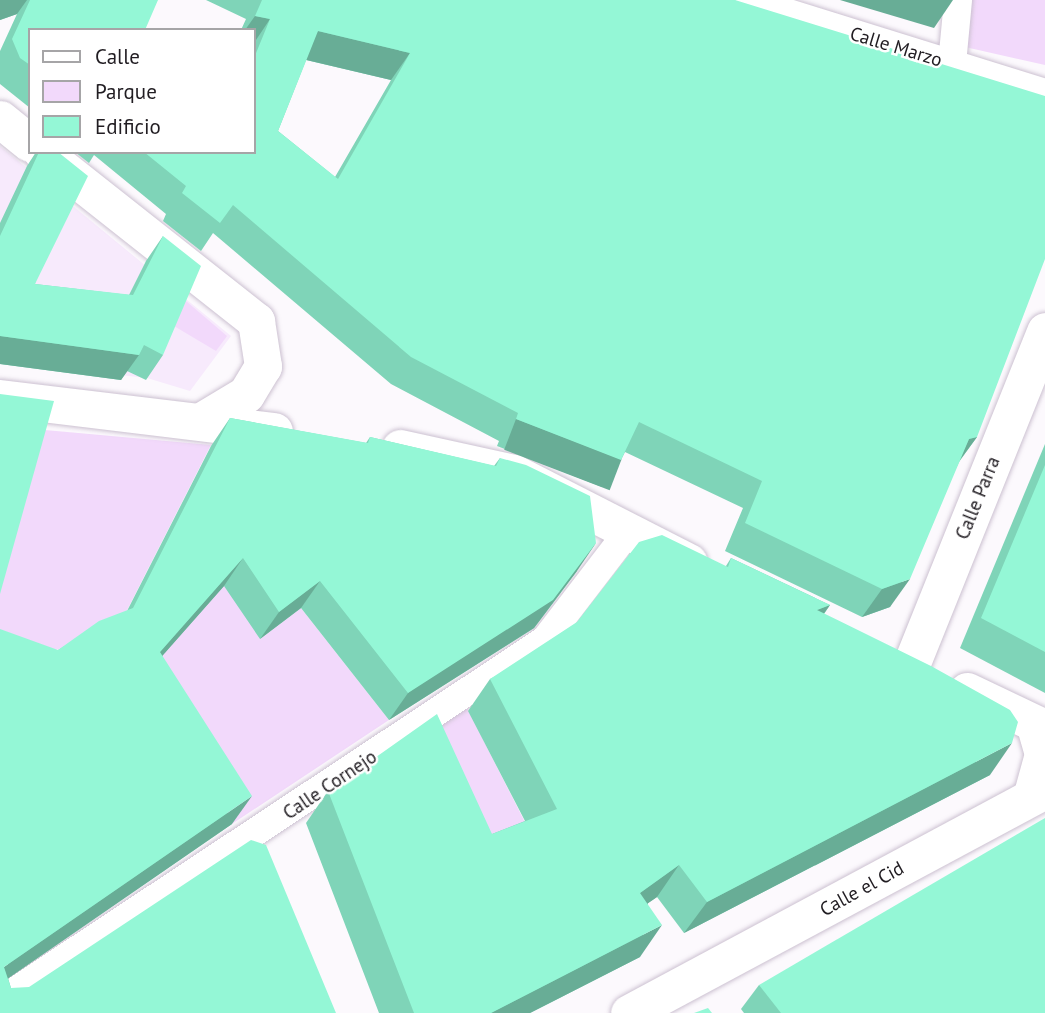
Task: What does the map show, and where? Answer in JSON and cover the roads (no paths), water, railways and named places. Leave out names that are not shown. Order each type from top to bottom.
[{"type":"street","name":"Calle Marzo","points":[[747,0],[1045,93]]},
{"type":"street","points":[[952,65],[958,0]]},
{"type":"street","points":[[0,119],[28,141]]},
{"type":"street","points":[[45,154],[256,321],[263,366],[246,394],[201,421]]},
{"type":"street","name":"Calle Parra","points":[[911,665],[1045,331]]},
{"type":"street","points":[[0,398],[306,435]]},
{"type":"street","points":[[359,442],[451,455],[514,473],[628,533],[726,579]]},
{"type":"street","name":"Calle Cornejo","points":[[0,1001],[264,846],[545,640],[628,533]]},
{"type":"street","points":[[873,647],[1040,727]]},
{"type":"street","name":"Calle el Cid","points":[[629,1013],[719,970],[1038,792],[1044,754],[1040,727]]}]
